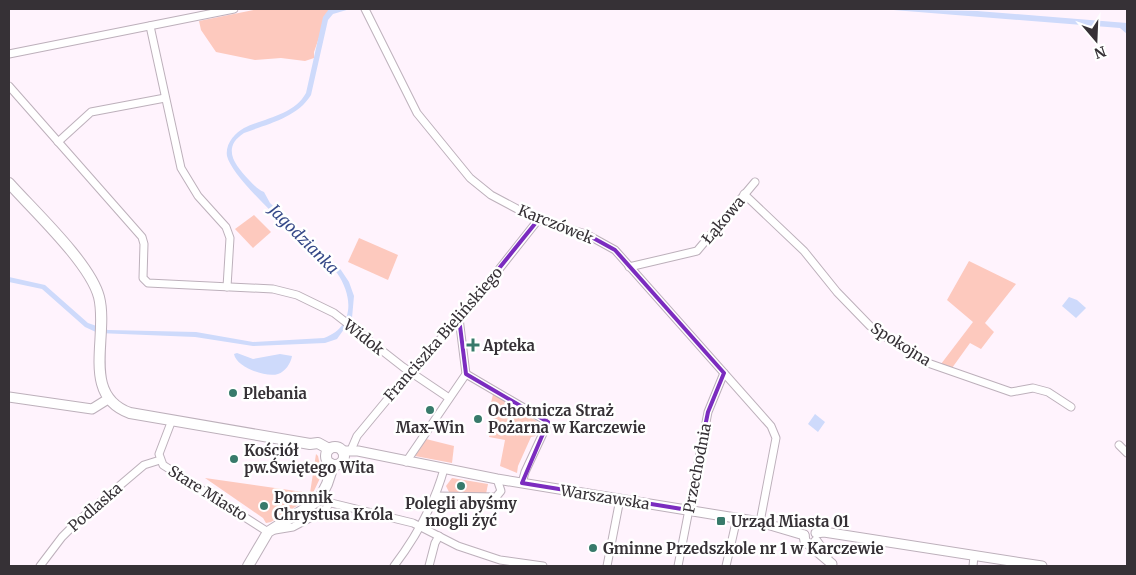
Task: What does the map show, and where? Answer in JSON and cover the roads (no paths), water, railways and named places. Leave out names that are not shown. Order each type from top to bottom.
[{"type":"main road","points":[[9,183],[87,270],[98,294],[102,320],[100,377],[108,399],[117,407],[130,413],[310,444],[318,443],[337,456],[319,500],[270,531],[248,566]]},
{"type":"street","points":[[9,54],[234,9]]},
{"type":"street","name":"Karczówek","points":[[365,9],[417,113],[450,156],[470,178],[491,195],[538,220],[586,234],[615,250],[771,426],[776,438],[760,522]]},
{"type":"street","points":[[150,26],[181,168],[186,180],[226,227],[230,238],[227,287]]},
{"type":"street","points":[[9,86],[58,142],[91,112],[165,98]]},
{"type":"street","name":"Widok","points":[[58,142],[142,237],[144,244],[142,278],[148,283],[273,289],[316,302],[346,322],[410,372],[449,398]]},
{"type":"street","name":"Łąkowa","points":[[630,267],[697,252],[755,182]]},
{"type":"street","name":"Spokojna","points":[[744,194],[804,251],[837,292],[870,326],[893,342],[926,362],[1011,392],[1033,388],[1048,392],[1072,408]]},
{"type":"street","name":"Franciszka Bielińskiego","points":[[337,456],[357,436],[410,372],[459,318],[538,220]]},
{"type":"street","points":[[406,462],[466,374],[459,318]]},
{"type":"street","name":"Przechodnia","points":[[678,566],[708,412],[724,373]]},
{"type":"street","points":[[466,374],[543,419],[545,422],[546,427],[525,472],[522,483]]},
{"type":"street","points":[[9,397],[92,409],[108,399]]},
{"type":"street","name":"Stare Miasto","points":[[172,420],[160,450],[160,460],[163,465],[270,531]]},
{"type":"street","points":[[1119,445],[1127,453]]},
{"type":"street","name":"Warszawska","points":[[337,456],[379,457],[497,479],[737,518],[760,522],[811,538]]},
{"type":"street","name":"Podlaska","points":[[40,566],[62,537],[78,521],[144,465],[160,460]]},
{"type":"street","points":[[394,566],[420,526],[436,496],[444,469]]},
{"type":"street","points":[[436,496],[496,497],[501,490],[497,479]]},
{"type":"street","points":[[607,566],[620,499]]},
{"type":"street","points":[[319,500],[329,504],[386,515],[420,526],[458,546],[500,560],[543,566]]},
{"type":"street","points":[[270,531],[293,528],[325,510],[329,504]]},
{"type":"street","points":[[726,566],[737,518]]},
{"type":"street","points":[[833,565],[811,538],[824,532],[1042,566]]},
{"type":"street","points":[[429,566],[435,543],[439,536]]},
{"type":"street","points":[[973,566],[974,556]]},
{"type":"water","name":"Jagodzianka","points":[[329,9],[350,9],[333,14],[328,20],[311,95],[305,103],[290,115],[244,133],[233,145],[232,151],[235,162],[244,174],[256,187],[264,192],[270,203],[341,270],[349,282],[354,296],[352,318],[337,339],[325,343],[253,346],[195,337],[98,333],[85,327],[42,289],[9,282],[9,277],[45,285],[88,323],[108,330],[196,332],[253,342],[324,338],[334,333],[346,319],[348,310],[346,291],[337,273],[259,199],[233,168],[227,156],[231,139],[241,130],[287,111],[301,100],[306,93],[323,17]]},
{"type":"water","points":[[881,9],[977,11],[1127,23],[1127,34],[1120,28]]},
{"type":"water","points":[[1069,297],[1077,300],[1086,308],[1076,318],[1062,306]]},
{"type":"water","points":[[237,353],[253,359],[280,354],[292,356],[289,364],[281,373],[273,375],[259,373],[246,367],[236,359],[234,354]]},
{"type":"water","points":[[815,414],[825,422],[818,432],[808,424]]},
{"type":"place","name":"Apteka","points":[[473,345]]},
{"type":"place","name":"Plebania","points":[[233,393]]},
{"type":"place","name":"Max-Win","points":[[430,410]]},
{"type":"place","name":"Ochotnicza Straż Pożarna w Karczewie","points":[[478,419]]},
{"type":"place","name":"Kościół pw.Świętego Wita","points":[[234,459]]},
{"type":"place","name":"Polegli abyśmy mogli żyć","points":[[461,486]]},
{"type":"place","name":"Pomnik Chrystusa Króla","points":[[264,506]]},
{"type":"place","name":"Urząd Miasta 01","points":[[721,521]]},
{"type":"place","name":"Gminne Przedszkole nr 1 w Karczewie","points":[[593,548]]}]
